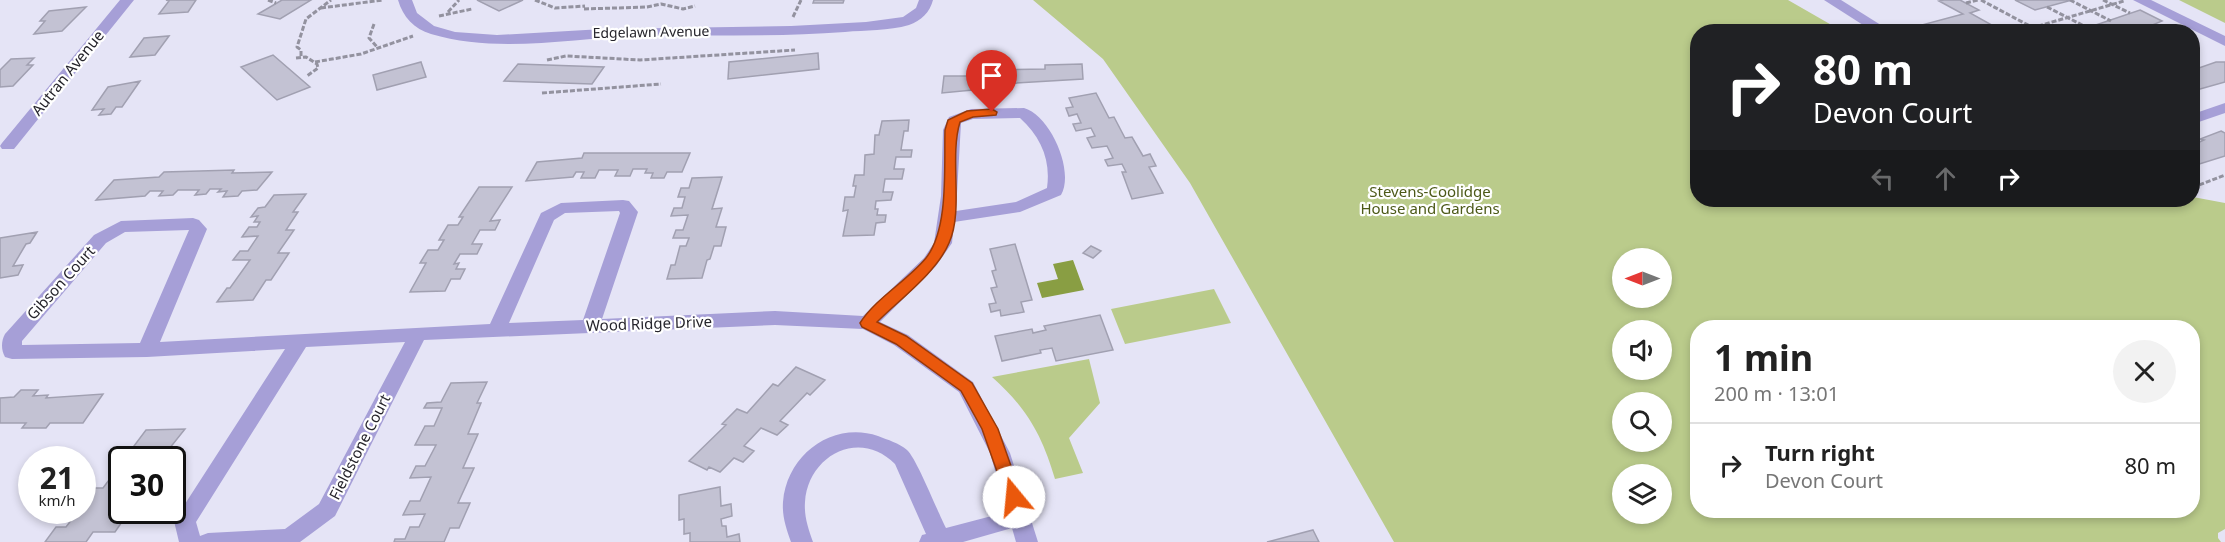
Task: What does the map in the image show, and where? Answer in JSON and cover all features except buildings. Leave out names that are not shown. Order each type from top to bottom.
[{"type":"street","name":"Autran Avenue","points":[[8,146],[128,0]]},
{"type":"street","points":[[405,0],[407,8],[424,26]]},
{"type":"street","name":"Edgelawn Avenue","points":[[424,26],[471,37],[496,38],[614,33],[841,29],[914,19],[923,9],[926,0]]},
{"type":"street","points":[[1831,0],[1872,24]]},
{"type":"street","points":[[2140,0],[2189,24]]},
{"type":"street","points":[[2200,30],[2225,42]]},
{"type":"street","points":[[2200,117],[2225,108]]},
{"type":"street","points":[[867,323],[930,262],[943,243],[948,218],[951,130],[954,120],[971,114],[1024,112],[1042,129],[1057,161],[1055,192],[1020,207],[948,218]]},
{"type":"street","points":[[496,331],[547,217],[561,208],[623,205],[629,212],[590,327]]},
{"type":"street","name":"Gibson Court","points":[[194,224],[198,229],[194,241],[147,351],[12,352],[12,339],[100,239],[121,227],[194,224]]},
{"type":"street","name":"Wood Ridge Drive","points":[[147,351],[300,340],[775,318],[867,323],[901,340],[966,387],[1000,453],[1028,542]]},
{"type":"street","name":"Fieldstone Court","points":[[208,542],[289,538],[327,510],[418,334]]},
{"type":"street","points":[[190,542],[185,521],[300,340]]},
{"type":"street","points":[[802,542],[797,534],[793,511],[802,473],[810,458],[839,439],[870,439],[901,456],[935,540],[1020,517]]},
{"type":"path","points":[[268,0],[276,3]]},
{"type":"path","points":[[302,56],[301,50],[297,47],[306,19],[331,0]]},
{"type":"path","points":[[320,8],[383,0]]},
{"type":"path","points":[[296,58],[302,56],[315,62],[367,52],[447,13],[459,0]]},
{"type":"path","points":[[535,0],[555,8],[647,7],[661,4],[683,9],[695,6]]},
{"type":"path","points":[[1966,3],[1979,0],[2027,24]]},
{"type":"path","points":[[2070,0],[2111,21]]},
{"type":"path","points":[[2103,0],[2130,13]]},
{"type":"path","points":[[2043,24],[2126,0]]},
{"type":"path","points":[[2048,7],[2080,24]]},
{"type":"path","points":[[447,13],[472,9]]},
{"type":"path","points":[[374,24],[369,38],[373,45],[381,47]]},
{"type":"path","points":[[367,52],[373,45]]},
{"type":"path","points":[[547,60],[566,56],[640,60],[795,50]]},
{"type":"path","points":[[307,76],[331,60]]},
{"type":"path","points":[[315,62],[318,68]]},
{"type":"path","points":[[542,93],[661,84]]},
{"type":"path","points":[[2200,185],[2225,175]]},
{"type":"green space","name":"Stevens-Coolidge House and Gardens","points":[[1033,0],[1788,0],[1830,24],[1690,24],[1690,207],[2200,207],[2200,198],[2225,203],[2225,529],[2218,533],[2221,542],[1394,542],[1190,183],[1103,59]]},
{"type":"green space","points":[[2179,0],[2225,0],[2225,23]]},
{"type":"green space","points":[[1214,289],[1231,323],[1125,344],[1111,309]]},
{"type":"green space","points":[[1089,359],[1100,403],[1069,438],[1083,473],[1055,479],[1045,449],[1032,423],[1015,400],[992,377]]},
{"type":"shaded area","points":[[1073,260],[1084,290],[1042,298],[1037,283],[1058,279],[1053,264]]},
{"type":"route","points":[[992,112],[961,116],[954,120],[951,130],[947,222],[943,243],[930,262],[867,323],[901,340],[966,387],[990,429],[1014,497]]}]
